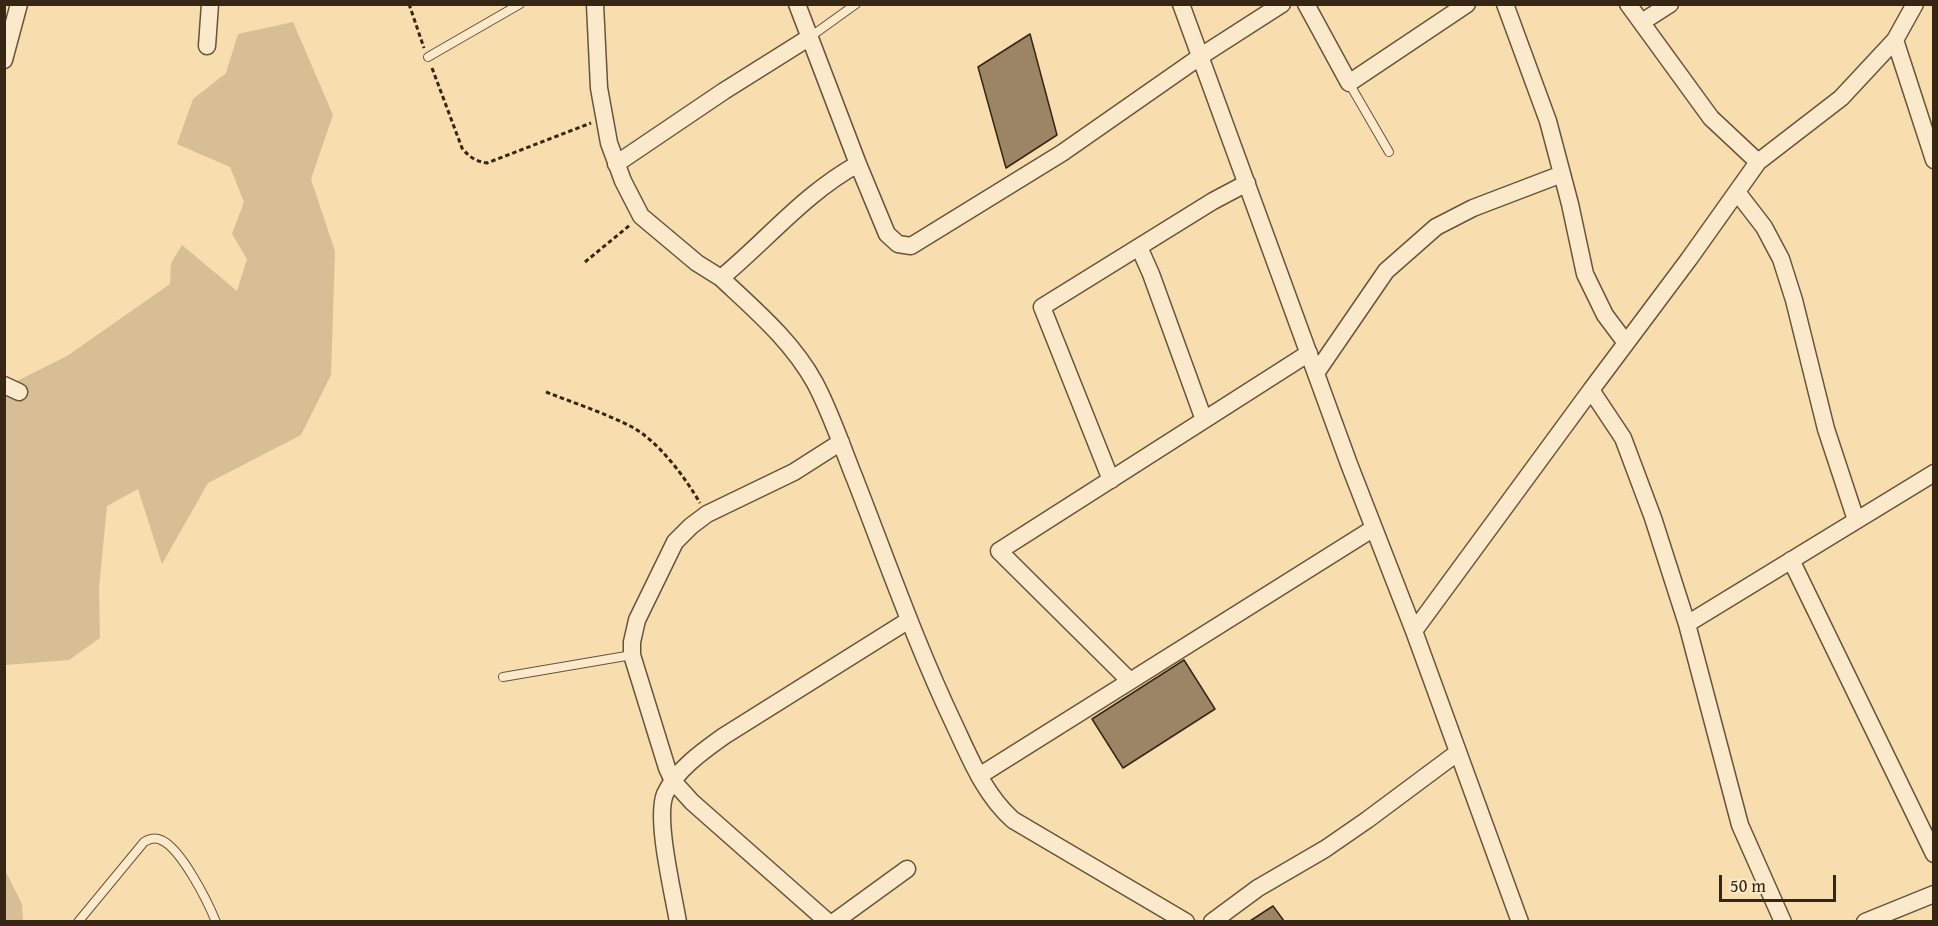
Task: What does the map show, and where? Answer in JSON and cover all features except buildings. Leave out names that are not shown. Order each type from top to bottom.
[{"type":"street","points":[[4,60],[19,4]]},
{"type":"street","points":[[207,46],[210,4]]},
{"type":"street","points":[[595,4],[599,88],[603,118],[616,164],[641,216],[697,263],[721,278],[782,337],[799,357],[816,384],[841,442],[934,682],[992,799],[1012,820],[1186,921]]},
{"type":"street","points":[[796,4],[858,164],[888,234],[898,244],[911,246],[1062,153],[1201,56],[1282,4]]},
{"type":"street","points":[[1181,4],[1520,921]]},
{"type":"street","points":[[1306,4],[1349,83],[1467,4]]},
{"type":"street","points":[[1505,4],[1548,121],[1585,274],[1605,315],[1626,343]]},
{"type":"street","points":[[1628,4],[1711,118],[1758,162]]},
{"type":"street","points":[[1642,22],[1670,4]]},
{"type":"street","points":[[1414,632],[1758,162],[1842,98],[1895,40],[1915,4]]},
{"type":"street","points":[[616,164],[724,91],[810,37]]},
{"type":"street","points":[[1895,40],[1934,160]]},
{"type":"street","points":[[721,278],[753,252],[809,196],[858,164]]},
{"type":"street","points":[[1316,373],[1386,271],[1436,227],[1473,208],[1562,174]]},
{"type":"street","points":[[1112,480],[1042,307],[1213,201],[1247,183]]},
{"type":"street","points":[[1737,192],[1764,228],[1781,259],[1794,300],[1826,429],[1857,520]]},
{"type":"street","points":[[1139,247],[1204,420]]},
{"type":"street","points":[[1130,680],[999,551],[1309,353]]},
{"type":"street","points":[[1591,390],[1623,438],[1653,519],[1687,624],[1740,825],[1783,921]]},
{"type":"street","points":[[828,921],[692,802],[674,781],[664,761],[632,655],[637,620],[675,542],[707,514],[772,484],[841,442]]},
{"type":"street","points":[[1687,624],[1934,473]]},
{"type":"street","points":[[979,776],[1374,528]]},
{"type":"street","points":[[1791,560],[1934,854]]},
{"type":"street","points":[[678,921],[661,819],[664,796],[674,781],[696,757],[724,736],[909,620]]},
{"type":"street","points":[[1212,921],[1258,888],[1324,849],[1367,820],[1457,753]]},
{"type":"street","points":[[834,921],[907,869]]},
{"type":"street","points":[[1865,921],[1896,916],[1934,894]]},
{"type":"lane","points":[[428,57],[520,4]]},
{"type":"lane","points":[[810,37],[856,4]]},
{"type":"lane","points":[[1349,83],[1389,152]]},
{"type":"lane","points":[[503,677],[632,655]]},
{"type":"lane","points":[[78,921],[144,842],[156,838],[165,842],[185,866],[204,896],[216,921]]},
{"type":"path","points":[[408,4],[462,148],[469,157],[488,163],[603,118]]},
{"type":"path","points":[[585,262],[641,216]]},
{"type":"path","points":[[546,392],[634,428],[676,467],[707,514]]},
{"type":"shaded area","points":[[293,22],[333,115],[311,179],[335,251],[331,375],[301,435],[208,483],[162,564],[138,489],[107,506],[99,588],[100,638],[69,660],[5,665],[5,387],[67,356],[170,284],[171,263],[182,245],[237,291],[247,259],[232,234],[244,202],[230,167],[177,144],[193,99],[226,73],[238,34]]},
{"type":"shaded area","points":[[4,868],[22,904],[23,921],[5,921]]}]
